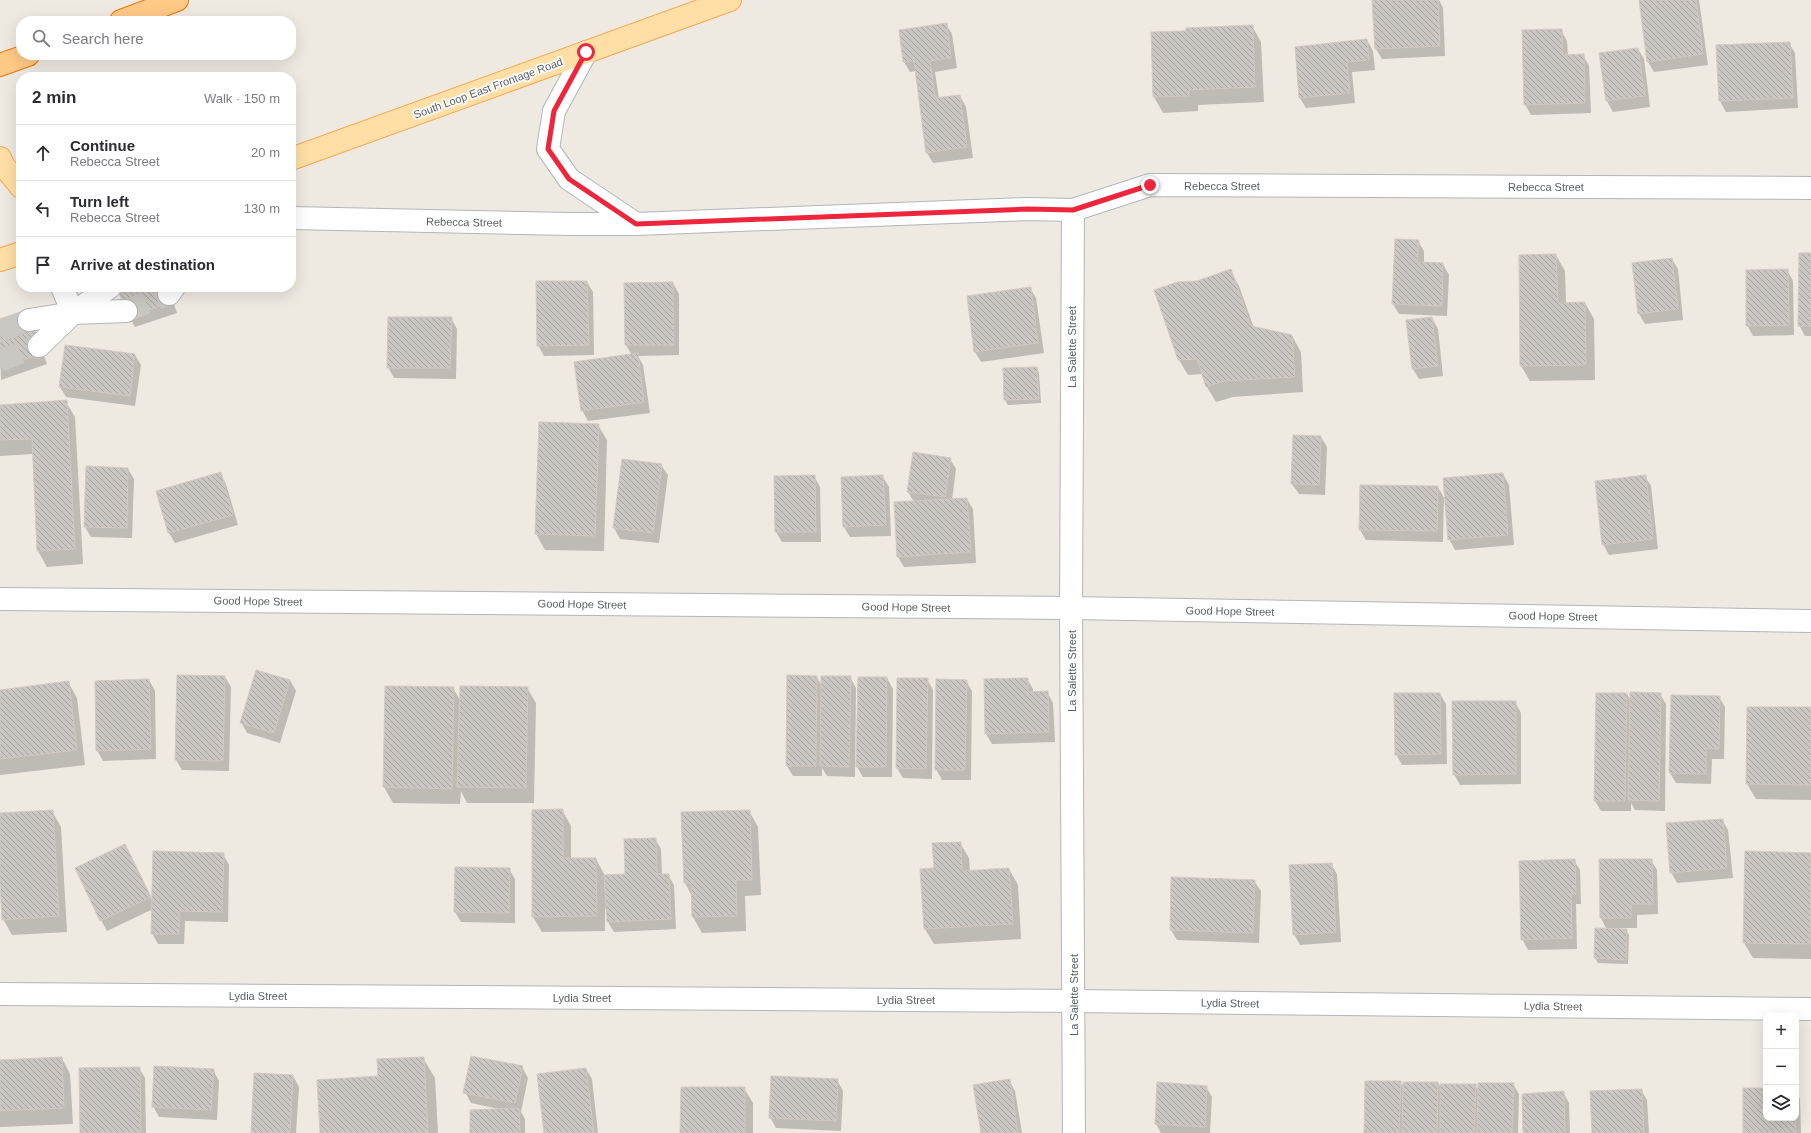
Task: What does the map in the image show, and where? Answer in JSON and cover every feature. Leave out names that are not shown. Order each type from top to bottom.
[{"type":"highway","points":[[134,16],[177,0]]},
{"type":"highway","points":[[0,65],[16,59]]},
{"type":"main road","name":"South Loop East Frontage Road","points":[[296,157],[730,0]]},
{"type":"main road","points":[[0,158],[4,166],[16,181]]},
{"type":"main road","points":[[0,260],[16,255]]},
{"type":"street","points":[[586,52],[554,111],[548,149],[569,179],[636,224]]},
{"type":"street","name":"Rebecca Street","points":[[296,218],[636,224],[1028,209],[1073,210],[1150,185],[1811,188]]},
{"type":"street","name":"La Salette Street","points":[[1073,210],[1071,608],[1074,1133]]},
{"type":"street","points":[[64,292],[73,313]]},
{"type":"street","points":[[39,346],[73,313],[103,292]]},
{"type":"street","points":[[29,320],[73,313],[126,311]]},
{"type":"street","name":"Good Hope Street","points":[[0,598],[1071,608],[1811,621]]},
{"type":"street","name":"Lydia Street","points":[[0,994],[1074,1001],[1811,1009]]},
{"type":"building","points":[[1372,0],[1438,0],[1440,46],[1375,49]]},
{"type":"building","points":[[1639,0],[1696,0],[1703,54],[1647,62]]},
{"type":"building","points":[[947,23],[951,58],[930,61],[935,98],[960,95],[967,147],[926,153],[914,61],[903,62],[899,30]]},
{"type":"building","points":[[1253,25],[1255,87],[1189,90],[1189,96],[1153,97],[1151,32],[1186,31],[1186,28]]},
{"type":"building","points":[[1562,29],[1563,55],[1584,54],[1585,103],[1524,105],[1522,30]]},
{"type":"building","points":[[1367,39],[1369,60],[1347,62],[1350,93],[1299,98],[1295,47]]},
{"type":"building","points":[[1790,42],[1793,98],[1719,101],[1716,45]]},
{"type":"building","points":[[1638,48],[1645,96],[1606,101],[1599,53]]},
{"type":"building","points":[[1395,239],[1419,240],[1417,262],[1443,263],[1442,306],[1392,304]]},
{"type":"building","points":[[1799,253],[1811,253],[1811,326],[1798,326]]},
{"type":"building","points":[[1556,254],[1558,303],[1585,302],[1586,365],[1520,366],[1519,255]]},
{"type":"building","points":[[1672,258],[1678,309],[1638,314],[1632,263]]},
{"type":"building","points":[[1231,269],[1251,326],[1292,335],[1295,377],[1224,381],[1206,387],[1197,359],[1178,360],[1154,290],[1178,282],[1197,281]]},
{"type":"building","points":[[1788,269],[1789,325],[1746,326],[1746,270]]},
{"type":"building","points":[[536,281],[587,281],[589,345],[537,346]]},
{"type":"building","points":[[673,282],[674,345],[625,345],[624,283]]},
{"type":"building","points":[[1031,287],[1038,343],[974,352],[967,296]]},
{"type":"building","points":[[119,292],[169,292],[172,302],[128,317]]},
{"type":"building","points":[[26,310],[41,354],[0,368],[0,319]]},
{"type":"building","points":[[388,317],[452,317],[450,368],[387,368]]},
{"type":"building","points":[[1432,317],[1438,366],[1412,369],[1406,320]]},
{"type":"building","points":[[65,345],[135,354],[130,396],[59,387]]},
{"type":"building","points":[[638,353],[644,402],[581,411],[574,362]]},
{"type":"building","points":[[1037,367],[1039,399],[1004,400],[1003,368]]},
{"type":"building","points":[[67,400],[75,549],[37,551],[32,439],[0,440],[0,405]]},
{"type":"building","points":[[539,422],[599,424],[595,536],[535,534]]},
{"type":"building","points":[[1293,435],[1321,436],[1319,485],[1291,484]]},
{"type":"building","points":[[913,452],[951,458],[945,497],[907,492]]},
{"type":"building","points":[[622,459],[662,464],[653,533],[613,528]]},
{"type":"building","points":[[86,466],[128,468],[127,528],[84,527]]},
{"type":"building","points":[[221,472],[233,515],[168,533],[156,491]]},
{"type":"building","points":[[1503,473],[1508,535],[1448,540],[1443,478]]},
{"type":"building","points":[[815,475],[816,532],[775,532],[774,476]]},
{"type":"building","points":[[883,475],[886,525],[843,527],[841,477]]},
{"type":"building","points":[[1646,475],[1653,539],[1602,545],[1595,481]]},
{"type":"building","points":[[1360,485],[1438,486],[1437,531],[1359,530]]},
{"type":"building","points":[[967,498],[971,552],[897,557],[894,502]]},
{"type":"building","points":[[256,670],[290,680],[274,733],[240,723]]},
{"type":"building","points":[[177,675],[225,676],[223,761],[175,760]]},
{"type":"building","points":[[787,675],[817,676],[816,766],[786,766]]},
{"type":"building","points":[[821,676],[851,676],[849,767],[820,766]]},
{"type":"building","points":[[858,677],[887,677],[886,767],[856,767]]},
{"type":"building","points":[[897,678],[928,678],[926,769],[896,768]]},
{"type":"building","points":[[1028,678],[1028,692],[1048,691],[1049,732],[985,734],[984,679]]},
{"type":"building","points":[[149,679],[151,749],[96,751],[95,681]]},
{"type":"building","points":[[936,679],[967,680],[965,770],[935,770]]},
{"type":"building","points":[[69,681],[77,750],[0,759],[0,690]]},
{"type":"building","points":[[385,686],[454,687],[452,789],[383,787]]},
{"type":"building","points":[[460,686],[528,687],[526,788],[457,787]]},
{"type":"building","points":[[1630,692],[1661,693],[1659,801],[1628,800]]},
{"type":"building","points":[[1394,693],[1440,693],[1441,754],[1395,755]]},
{"type":"building","points":[[1596,693],[1627,693],[1625,801],[1594,801]]},
{"type":"building","points":[[1671,695],[1720,696],[1719,749],[1706,748],[1706,774],[1669,773]]},
{"type":"building","points":[[1452,701],[1516,701],[1516,774],[1453,775]]},
{"type":"building","points":[[1747,707],[1811,707],[1811,785],[1746,784]]},
{"type":"building","points":[[563,809],[563,858],[596,858],[597,916],[532,917],[532,810]]},
{"type":"building","points":[[53,810],[59,916],[2,920],[0,882],[0,813]]},
{"type":"building","points":[[750,810],[752,880],[736,880],[737,916],[692,917],[691,883],[684,883],[681,812]]},
{"type":"building","points":[[1723,819],[1727,868],[1670,873],[1666,823]]},
{"type":"building","points":[[656,838],[657,874],[669,874],[671,919],[607,922],[604,875],[625,874],[624,839]]},
{"type":"building","points":[[961,842],[962,871],[1009,868],[1013,924],[924,929],[920,869],[934,868],[932,843]]},
{"type":"building","points":[[125,844],[151,897],[100,921],[75,868]]},
{"type":"building","points":[[153,851],[224,853],[222,912],[179,911],[179,934],[151,934]]},
{"type":"building","points":[[1745,851],[1811,853],[1810,944],[1743,943]]},
{"type":"building","points":[[1575,859],[1576,894],[1571,894],[1572,938],[1521,940],[1519,861]]},
{"type":"building","points":[[1599,859],[1652,859],[1653,904],[1631,904],[1631,918],[1600,918]]},
{"type":"building","points":[[1332,863],[1336,932],[1293,935],[1289,865]]},
{"type":"building","points":[[455,867],[510,868],[509,913],[454,912]]},
{"type":"building","points":[[1171,877],[1255,880],[1253,933],[1170,930]]},
{"type":"building","points":[[1595,928],[1627,929],[1626,960],[1594,958]]},
{"type":"building","points":[[471,1056],[523,1066],[515,1103],[463,1093]]},
{"type":"building","points":[[62,1057],[64,1108],[0,1111],[0,1060]]},
{"type":"building","points":[[424,1057],[428,1133],[320,1133],[317,1080],[378,1076],[377,1059]]},
{"type":"building","points":[[154,1066],[214,1069],[211,1110],[152,1107]]},
{"type":"building","points":[[140,1067],[141,1133],[80,1133],[79,1068]]},
{"type":"building","points":[[586,1068],[594,1133],[544,1133],[537,1074]]},
{"type":"building","points":[[254,1073],[293,1075],[290,1133],[251,1133]]},
{"type":"building","points":[[771,1076],[838,1079],[836,1121],[769,1118]]},
{"type":"building","points":[[1010,1079],[1018,1133],[981,1133],[973,1085]]},
{"type":"building","points":[[1365,1081],[1401,1081],[1399,1133],[1364,1133]]},
{"type":"building","points":[[1157,1082],[1207,1086],[1205,1127],[1155,1124]]},
{"type":"building","points":[[1403,1082],[1438,1082],[1437,1133],[1402,1133]]},
{"type":"building","points":[[1478,1083],[1514,1083],[1512,1133],[1477,1133]]},
{"type":"building","points":[[1440,1084],[1476,1084],[1474,1133],[1440,1133]]},
{"type":"building","points":[[681,1087],[745,1087],[745,1133],[680,1133]]},
{"type":"building","points":[[1743,1088],[1763,1088],[1763,1121],[1795,1121],[1796,1133],[1743,1133]]},
{"type":"building","points":[[1642,1089],[1644,1133],[1592,1133],[1590,1091]]},
{"type":"building","points":[[1564,1091],[1565,1133],[1523,1133],[1522,1094]]},
{"type":"building","points":[[519,1108],[520,1133],[470,1133],[470,1110]]},
{"type":"tunnel","points":[[126,311],[169,294]]},
{"type":"tunnel","points":[[0,331],[29,320]]},
{"type":"tunnel","points":[[0,361],[39,346]]},
{"type":"route","points":[[586,52],[554,111],[548,149],[569,179],[636,224],[1028,209],[1073,210],[1150,185]]}]
